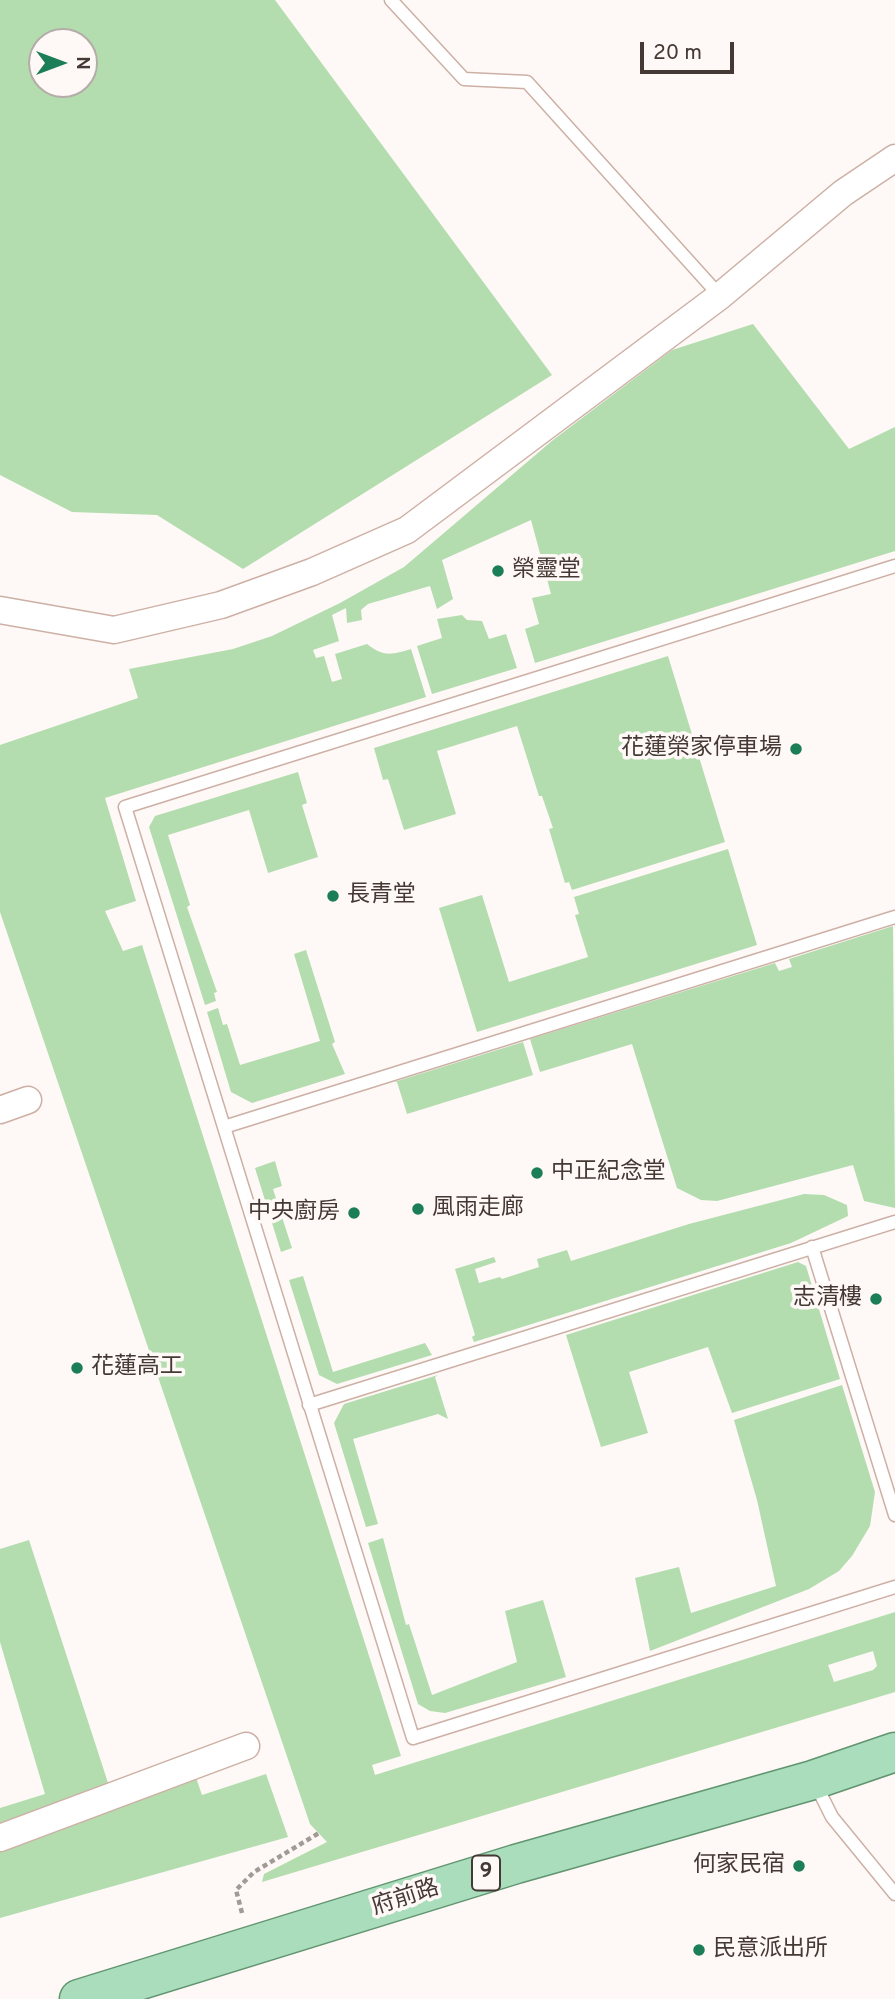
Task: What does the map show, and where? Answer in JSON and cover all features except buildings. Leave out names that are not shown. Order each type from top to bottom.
[{"type":"main road","name":"府前路","points":[[79,1999],[516,1864],[813,1780],[895,1752]]},
{"type":"street","points":[[0,610],[114,630],[222,605],[312,572],[407,530],[720,296],[843,193],[895,158]]},
{"type":"street","points":[[0,1110],[28,1100]]},
{"type":"street","points":[[0,1838],[246,1746]]},
{"type":"lane","points":[[391,0],[464,79],[527,82],[720,296]]},
{"type":"lane","points":[[895,566],[125,807],[413,1738],[895,1587]]},
{"type":"lane","points":[[224,1127],[895,917]]},
{"type":"lane","points":[[309,1405],[895,1222]]},
{"type":"lane","points":[[812,1248],[895,1515]]},
{"type":"lane","points":[[813,1780],[832,1817],[895,1894]]},
{"type":"path","points":[[253,1947],[236,1889],[254,1872],[319,1833]]},
{"type":"green space","points":[[0,0],[275,0],[552,375],[243,569],[157,515],[72,512],[0,475]]},
{"type":"green space","points":[[753,324],[849,449],[895,427],[895,551],[535,663],[525,629],[539,624],[532,598],[551,594],[531,520],[442,560],[453,599],[437,609],[430,586],[368,604],[361,610],[362,620],[347,623],[346,608],[332,615],[339,641],[313,650],[316,658],[324,656],[332,682],[342,679],[335,654],[367,644],[388,654],[411,649],[426,697],[105,798],[136,901],[105,911],[123,951],[142,945],[401,1756],[372,1765],[375,1775],[895,1612],[895,1692],[262,1882],[264,1874],[327,1842],[310,1824],[0,912],[0,745],[138,698],[129,669],[233,649],[272,636],[340,603],[404,567],[553,440],[672,350]],"holes":[[[873,1651],[877,1666],[873,1670],[834,1682],[828,1665]]]},
{"type":"green space","points":[[462,615],[467,620],[482,621],[489,639],[506,634],[517,668],[432,694],[417,646],[442,638],[437,619]]},
{"type":"green space","points":[[668,656],[725,842],[572,890],[569,882],[565,883],[549,829],[553,828],[542,796],[539,796],[517,726],[437,751],[456,814],[404,830],[388,779],[383,780],[374,748]]},
{"type":"green space","points":[[298,772],[307,803],[302,805],[318,857],[268,873],[249,810],[168,835],[190,905],[187,907],[217,992],[214,993],[216,1001],[205,1005],[149,827],[155,816]]},
{"type":"green space","points":[[728,849],[757,945],[477,1032],[439,908],[482,895],[509,982],[588,957],[575,915],[579,914],[574,897]]},
{"type":"green space","points":[[893,926],[895,1208],[864,1201],[853,1165],[717,1201],[701,1200],[677,1188],[632,1044],[540,1072],[530,1039],[775,963],[779,971],[792,967],[789,959]]},
{"type":"green space","points":[[306,950],[335,1042],[332,1044],[345,1074],[252,1103],[231,1092],[207,1012],[218,1008],[223,1025],[227,1024],[240,1065],[320,1041],[294,954]]},
{"type":"green space","points":[[523,1042],[533,1075],[407,1114],[397,1082],[394,1082]]},
{"type":"green space","points":[[275,1161],[282,1186],[273,1189],[292,1248],[281,1252],[255,1168]]},
{"type":"green space","points":[[804,1194],[824,1195],[847,1205],[848,1216],[791,1243],[474,1342],[472,1337],[475,1335],[455,1269],[494,1257],[496,1262],[475,1269],[479,1283],[500,1277],[502,1279],[539,1267],[537,1259],[567,1250],[571,1261],[689,1224]]},
{"type":"green space","points":[[798,1262],[806,1266],[840,1379],[732,1413],[708,1347],[629,1372],[648,1433],[601,1447],[566,1335]]},
{"type":"green space","points":[[303,1276],[333,1372],[425,1343],[432,1355],[337,1384],[319,1375],[289,1280]]},
{"type":"green space","points":[[438,1375],[435,1377],[448,1419],[438,1414],[353,1439],[378,1524],[366,1527],[334,1423],[344,1404]]},
{"type":"green space","points":[[842,1385],[875,1492],[870,1526],[852,1556],[839,1571],[809,1589],[650,1651],[635,1578],[679,1567],[691,1613],[776,1586],[757,1500],[734,1420]]},
{"type":"green space","points":[[383,1538],[406,1625],[409,1624],[432,1695],[517,1662],[505,1611],[543,1600],[566,1677],[445,1713],[430,1711],[418,1704],[368,1543]]},
{"type":"green space","points":[[29,1540],[110,1789],[192,1766],[202,1795],[266,1774],[288,1837],[0,1918],[0,1808],[45,1794],[0,1642],[0,1549]]},
{"type":"place","name":"榮靈堂","points":[[498,571]]},
{"type":"place","name":"花蓮榮家停車場","points":[[796,749]]},
{"type":"place","name":"長青堂","points":[[333,896]]},
{"type":"place","name":"中正紀念堂","points":[[537,1173]]},
{"type":"place","name":"風雨走廊","points":[[418,1209]]},
{"type":"place","name":"中央廚房","points":[[354,1213]]},
{"type":"place","name":"志清樓","points":[[876,1299]]},
{"type":"place","name":"花蓮高工","points":[[77,1368]]},
{"type":"place","name":"何家民宿","points":[[799,1866]]},
{"type":"place","name":"民意派出所","points":[[699,1950]]}]
